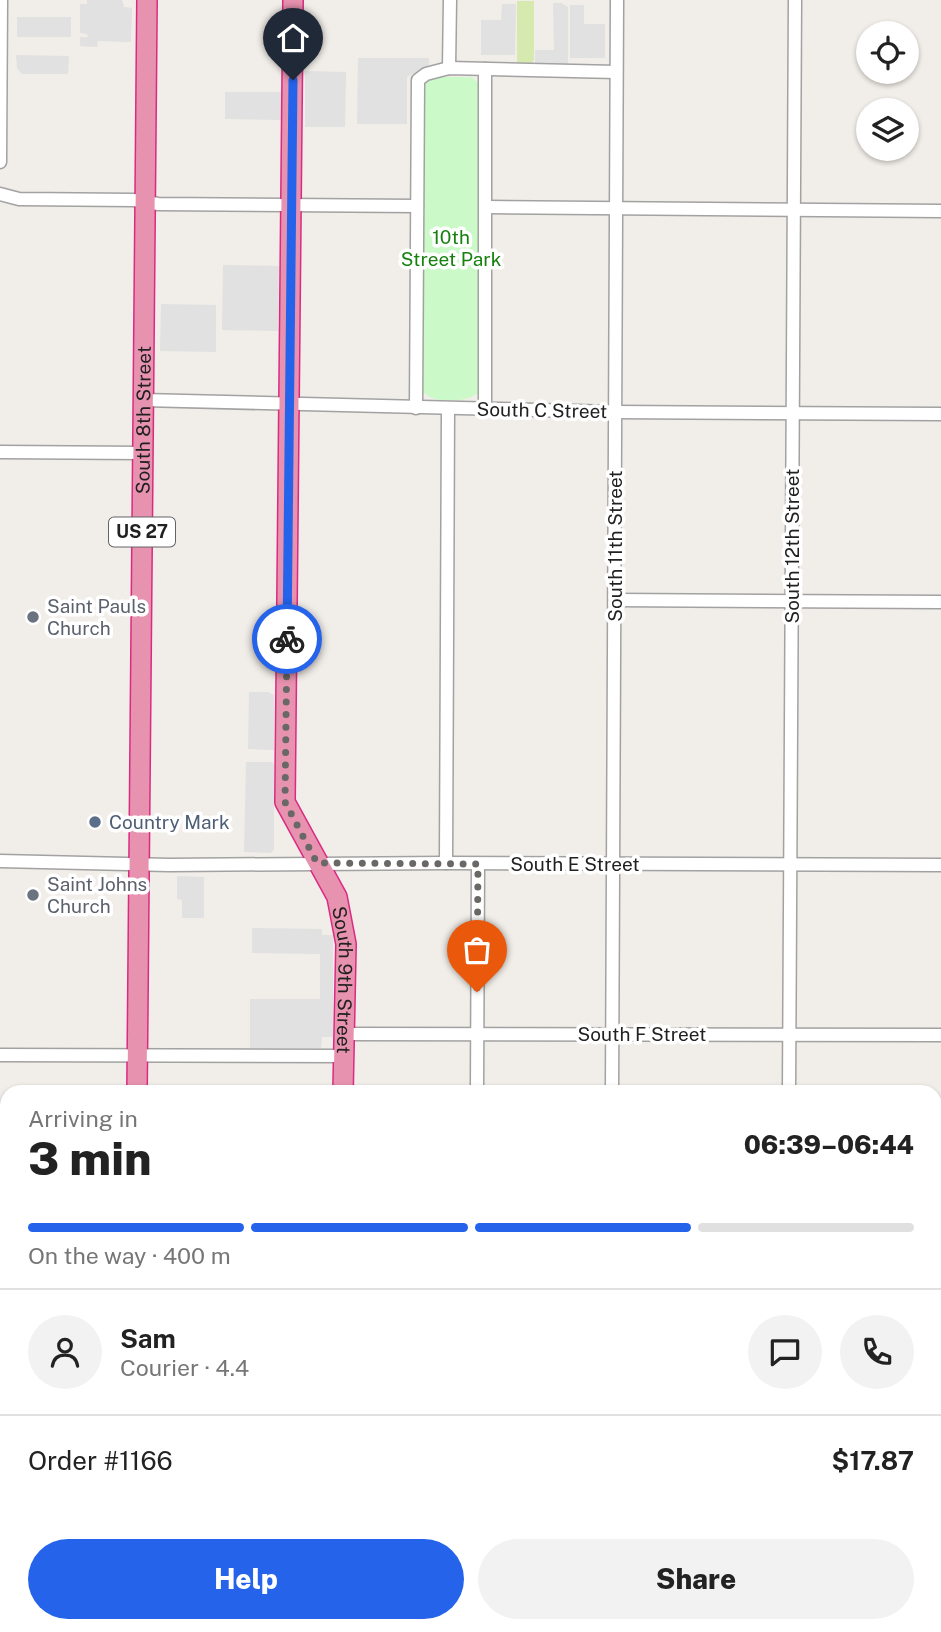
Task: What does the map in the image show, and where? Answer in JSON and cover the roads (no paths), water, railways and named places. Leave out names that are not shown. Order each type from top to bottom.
[{"type":"highway","name":"South 8th Street","points":[[137,1085],[147,0]]},
{"type":"highway","name":"South 9th Street","points":[[293,0],[285,802],[317,863],[329,879],[337,897],[344,928],[343,1085]]},
{"type":"street","points":[[0,162],[1,0]]},
{"type":"street","points":[[449,68],[450,0]]},
{"type":"street","name":"South 11th Street","points":[[612,1085],[617,0]]},
{"type":"street","name":"South 12th Street","points":[[789,1085],[795,0]]},
{"type":"street","points":[[416,408],[418,80],[426,74],[449,68],[616,72]]},
{"type":"street","points":[[485,69],[485,409]]},
{"type":"street","points":[[0,194],[19,199],[158,204],[417,206]]},
{"type":"street","points":[[486,207],[941,211]]},
{"type":"street","name":"South C Street","points":[[143,400],[615,412],[941,414]]},
{"type":"street","points":[[446,863],[448,408]]},
{"type":"street","points":[[0,452],[143,453]]},
{"type":"street","points":[[614,600],[941,602]]},
{"type":"street","name":"South E Street","points":[[0,861],[281,865],[941,865]]},
{"type":"street","points":[[477,1085],[478,864]]},
{"type":"street","name":"South F Street","points":[[344,1034],[941,1035]]},
{"type":"street","points":[[0,1055],[344,1056]]},
{"type":"place","name":"Saint Pauls Church","points":[[33,617]]},
{"type":"place","name":"Country Mark","points":[[95,822]]},
{"type":"place","name":"Saint Johns Church","points":[[33,895]]},
{"type":"park label","name":"10th Street Park","points":[[451,248]]}]
